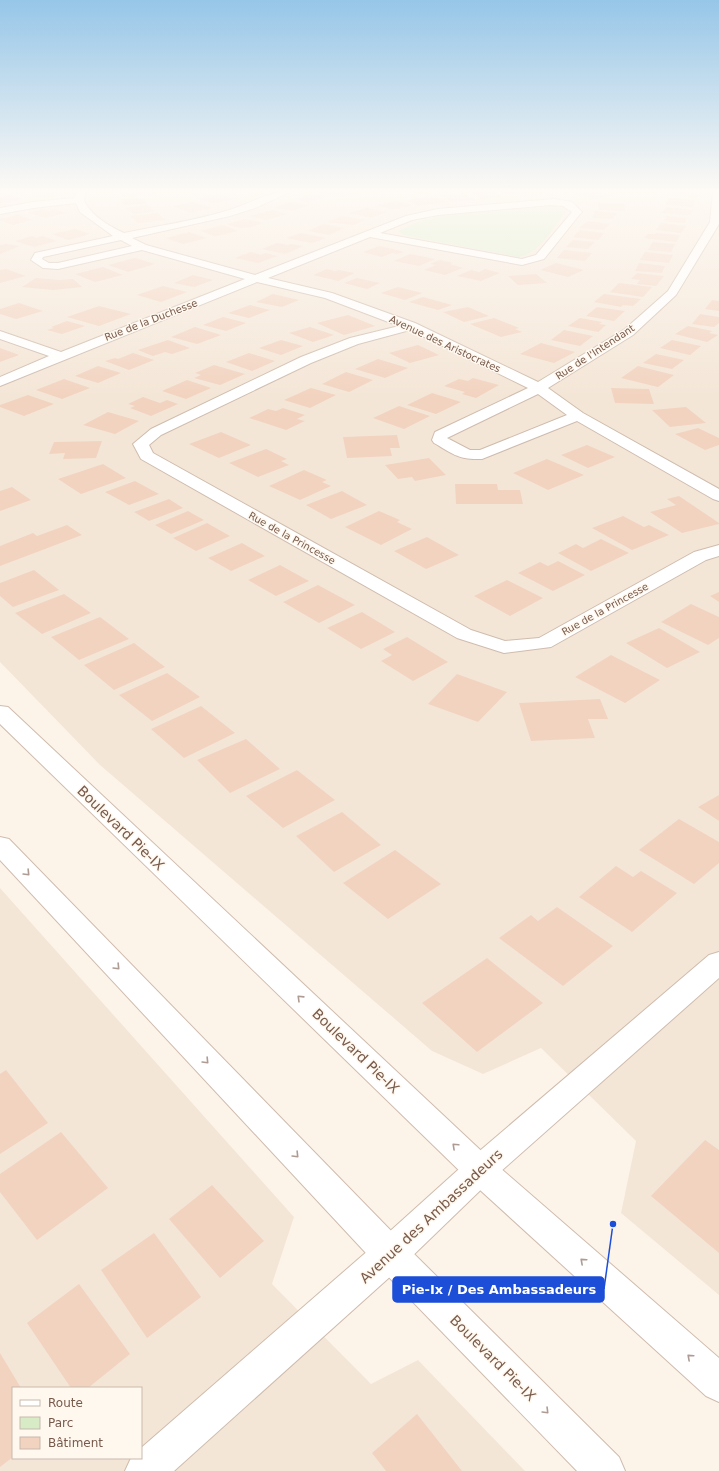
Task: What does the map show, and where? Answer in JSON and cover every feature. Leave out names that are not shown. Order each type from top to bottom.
[{"type":"street","name":"Avenue des Aristocrates","points":[[36,260],[47,266],[58,266],[86,260]]},
{"type":"street","name":"Avenue des Aristocrates","points":[[187,260],[257,279],[328,295],[411,326],[539,388],[578,416],[719,496]]},
{"type":"street","name":"Rue de la Duchesse","points":[[0,382],[306,260]]},
{"type":"street","name":"Rue de la Duchesse","points":[[507,260],[522,262],[530,260]]},
{"type":"street","name":"Rue de l'Intendant","points":[[539,388],[629,332],[672,293],[692,260]]},
{"type":"street","name":"Rue de la Princesse","points":[[411,326],[354,341],[306,360],[156,432],[141,444],[146,456],[464,634],[504,647],[544,643],[700,556],[719,550]]},
{"type":"street","points":[[0,335],[62,356]]},
{"type":"street","points":[[539,388],[440,435],[439,440],[467,455],[482,454],[578,416]]},
{"type":"street","name":"Boulevard Pie-IX","points":[[0,712],[480,1170],[719,1383]]},
{"type":"street","name":"Boulevard Pie-IX","points":[[0,845],[390,1254],[604,1471]]},
{"type":"street","name":"Avenue des Ambassadeurs","points":[[145,1471],[390,1254],[480,1170],[719,962]]},
{"type":"shaded area","points":[[0,260],[719,260],[719,1295],[621,1213],[636,1141],[541,1048],[483,1074],[432,1051],[100,765],[0,662]]},
{"type":"shaded area","points":[[0,888],[294,1217],[272,1284],[371,1384],[418,1360],[525,1471],[0,1471]]},
{"type":"building","points":[[129,260],[140,260],[155,264],[128,272],[108,265]]},
{"type":"building","points":[[243,260],[268,260],[258,263]]},
{"type":"building","points":[[397,260],[434,260],[419,266],[394,261]]},
{"type":"building","points":[[440,260],[453,263],[450,264],[463,268],[445,275],[424,270],[436,265],[430,264]]},
{"type":"building","points":[[640,260],[671,260],[669,263]]},
{"type":"building","points":[[556,263],[584,270],[568,277],[540,270]]},
{"type":"building","points":[[639,263],[665,266],[662,273],[635,271]]},
{"type":"building","points":[[103,267],[123,275],[95,282],[75,274]]},
{"type":"building","points":[[6,269],[26,276],[0,283],[0,270]]},
{"type":"building","points":[[327,269],[355,273],[338,281],[313,275]]},
{"type":"building","points":[[485,269],[500,273],[481,281],[457,276],[471,270],[479,272]]},
{"type":"building","points":[[637,273],[664,276],[656,286],[637,284],[640,280],[631,279]]},
{"type":"building","points":[[536,274],[547,283],[518,285],[508,276]]},
{"type":"building","points":[[193,275],[213,280],[194,287],[174,283]]},
{"type":"building","points":[[36,278],[60,280],[73,279],[82,287],[53,290],[22,287]]},
{"type":"building","points":[[357,278],[380,283],[367,289],[344,283]]},
{"type":"building","points":[[619,283],[652,287],[643,297],[610,292]]},
{"type":"building","points":[[163,286],[187,292],[161,302],[137,295]]},
{"type":"building","points":[[398,287],[422,293],[405,300],[381,293]]},
{"type":"building","points":[[273,294],[299,300],[282,307],[256,302]]},
{"type":"building","points":[[604,294],[641,299],[633,306],[623,305],[621,307],[594,302]]},
{"type":"building","points":[[423,297],[452,305],[438,310],[409,302]]},
{"type":"building","points":[[712,300],[719,301],[719,311],[705,309]]},
{"type":"building","points":[[19,303],[43,311],[16,319],[0,314],[0,309]]},
{"type":"building","points":[[250,305],[270,310],[249,318],[228,313]]},
{"type":"building","points":[[99,306],[131,314],[99,326],[67,317]]},
{"type":"building","points":[[468,307],[489,316],[464,322],[443,312]]},
{"type":"building","points":[[597,307],[625,311],[614,321],[586,316]]},
{"type":"building","points":[[700,314],[719,317],[719,323],[714,327],[692,324]]},
{"type":"building","points":[[348,315],[375,326],[344,335],[317,323]]},
{"type":"building","points":[[223,317],[246,323],[226,331],[203,325]]},
{"type":"building","points":[[494,318],[519,328],[515,329],[522,332],[501,337],[470,324]]},
{"type":"building","points":[[580,318],[602,322],[599,324],[606,325],[598,332],[568,326]]},
{"type":"building","points":[[67,321],[85,326],[62,334],[47,330],[54,328],[51,327]]},
{"type":"building","points":[[688,326],[712,331],[709,333],[718,335],[707,342],[675,334]]},
{"type":"building","points":[[195,327],[221,335],[197,344],[171,337]]},
{"type":"building","points":[[310,327],[334,335],[313,342],[289,333]]},
{"type":"building","points":[[564,330],[593,336],[580,346],[551,340]]},
{"type":"building","points":[[168,340],[190,348],[172,354],[165,352],[153,356],[138,350]]},
{"type":"building","points":[[281,340],[303,346],[281,355],[259,348]]},
{"type":"building","points":[[672,340],[701,346],[690,355],[660,348]]},
{"type":"building","points":[[541,343],[575,352],[554,363],[520,354]]},
{"type":"building","points":[[418,345],[439,355],[410,363],[389,353]]},
{"type":"building","points":[[0,348],[19,355],[0,362]]},
{"type":"building","points":[[133,353],[154,360],[129,370],[105,361],[115,358],[118,359]]},
{"type":"building","points":[[249,353],[275,361],[252,371],[226,362]]},
{"type":"building","points":[[656,354],[684,360],[672,369],[643,363]]},
{"type":"building","points":[[378,359],[408,368],[385,378],[355,369]]},
{"type":"building","points":[[214,365],[245,374],[220,385],[194,378],[201,375],[195,373]]},
{"type":"building","points":[[98,366],[121,373],[98,383],[75,376]]},
{"type":"building","points":[[638,366],[674,375],[658,387],[621,378]]},
{"type":"building","points":[[346,372],[373,380],[349,392],[322,384]]},
{"type":"building","points":[[473,378],[499,385],[476,398],[462,394],[465,392],[444,386],[459,379],[468,381]]},
{"type":"building","points":[[64,379],[90,388],[62,399],[36,390]]},
{"type":"building","points":[[187,380],[211,388],[186,399],[162,391]]},
{"type":"building","points":[[311,388],[336,395],[310,408],[284,400]]},
{"type":"building","points":[[611,388],[649,389],[654,404],[615,403]]},
{"type":"building","points":[[432,393],[461,402],[436,414],[407,405]]},
{"type":"building","points":[[28,395],[54,404],[24,416],[0,407],[0,405]]},
{"type":"building","points":[[143,397],[160,403],[167,400],[178,404],[151,416],[130,408],[135,406],[128,404]]},
{"type":"building","points":[[399,406],[430,416],[404,429],[373,418]]},
{"type":"building","points":[[686,407],[706,423],[670,427],[652,410]]},
{"type":"building","points":[[283,408],[305,415],[297,419],[305,421],[286,430],[249,418],[268,409],[276,411]]},
{"type":"building","points":[[108,412],[139,421],[115,434],[83,425]]},
{"type":"building","points":[[698,428],[719,438],[719,445],[705,450],[675,434]]},
{"type":"building","points":[[221,432],[251,445],[219,458],[189,444]]},
{"type":"building","points":[[397,435],[400,448],[390,448],[392,456],[347,458],[343,437]]},
{"type":"building","points":[[102,441],[96,458],[63,459],[65,453],[49,454],[54,442]]},
{"type":"building","points":[[587,445],[615,457],[588,468],[561,455]]},
{"type":"building","points":[[266,449],[287,459],[281,461],[289,465],[258,477],[229,463]]},
{"type":"building","points":[[429,458],[446,475],[415,481],[412,477],[398,479],[385,465]]},
{"type":"building","points":[[547,459],[584,475],[548,490],[513,473]]},
{"type":"building","points":[[103,464],[126,478],[81,494],[58,479]]},
{"type":"building","points":[[304,470],[327,480],[322,482],[331,486],[300,500],[269,486]]},
{"type":"building","points":[[135,481],[159,494],[129,505],[105,492]]},
{"type":"building","points":[[455,484],[497,484],[498,490],[520,490],[523,504],[456,504]]},
{"type":"building","points":[[12,487],[31,500],[0,511],[0,491]]},
{"type":"building","points":[[342,491],[367,505],[331,519],[306,505]]},
{"type":"building","points":[[679,496],[719,524],[682,533],[650,512],[676,505],[667,499]]},
{"type":"building","points":[[169,499],[183,508],[149,521],[134,512]]},
{"type":"building","points":[[188,511],[204,520],[171,534],[155,525]]},
{"type":"building","points":[[379,511],[400,520],[397,522],[412,529],[381,545],[345,527]]},
{"type":"building","points":[[623,516],[644,527],[649,525],[669,535],[632,550],[592,528]]},
{"type":"building","points":[[207,523],[230,536],[196,551],[173,538]]},
{"type":"building","points":[[67,525],[82,535],[0,566],[0,546],[33,533],[37,536]]},
{"type":"building","points":[[427,537],[459,555],[426,569],[394,551]]},
{"type":"building","points":[[601,539],[629,553],[591,571],[558,553],[576,544],[583,548]]},
{"type":"building","points":[[242,543],[265,556],[231,571],[208,558]]},
{"type":"building","points":[[558,561],[585,575],[553,591],[518,573],[540,562],[548,566]]},
{"type":"building","points":[[280,565],[309,581],[276,596],[248,580]]},
{"type":"building","points":[[34,570],[59,590],[13,607],[0,596],[0,583]]},
{"type":"building","points":[[507,580],[543,598],[510,616],[474,596]]},
{"type":"building","points":[[318,585],[355,605],[319,623],[283,602]]},
{"type":"building","points":[[719,592],[719,602],[710,596]]},
{"type":"building","points":[[64,594],[91,613],[42,634],[15,613]]},
{"type":"building","points":[[691,604],[719,617],[719,638],[708,645],[661,622]]},
{"type":"building","points":[[362,612],[395,632],[361,649],[327,628]]},
{"type":"building","points":[[100,617],[129,639],[79,660],[51,637]]},
{"type":"building","points":[[659,628],[700,652],[667,668],[626,643]]},
{"type":"building","points":[[407,637],[448,662],[413,681],[381,661],[392,655],[383,649]]},
{"type":"building","points":[[134,643],[165,667],[114,690],[84,665]]},
{"type":"building","points":[[611,655],[660,680],[625,703],[575,677]]},
{"type":"building","points":[[167,673],[200,697],[152,721],[119,695]]},
{"type":"building","points":[[457,674],[507,692],[478,722],[428,704]]},
{"type":"building","points":[[600,699],[608,719],[588,719],[595,738],[531,741],[519,703]]},
{"type":"building","points":[[201,706],[235,733],[184,758],[151,729]]},
{"type":"building","points":[[246,739],[280,769],[230,793],[197,760]]},
{"type":"building","points":[[297,770],[335,800],[283,828],[246,796]]},
{"type":"building","points":[[719,795],[719,821],[698,807]]},
{"type":"building","points":[[342,812],[381,845],[334,872],[296,836]]},
{"type":"building","points":[[679,819],[719,842],[719,863],[694,884],[639,850]]},
{"type":"building","points":[[395,850],[441,884],[388,919],[343,883]]},
{"type":"building","points":[[616,866],[633,877],[641,871],[677,893],[632,932],[579,897]]},
{"type":"building","points":[[557,907],[613,946],[563,986],[499,938],[531,915],[538,921]]},
{"type":"building","points":[[487,958],[543,1003],[477,1052],[422,1003]]},
{"type":"building","points":[[6,1070],[48,1123],[0,1154],[0,1074]]},
{"type":"building","points":[[61,1132],[108,1188],[37,1240],[0,1192],[0,1174]]},
{"type":"building","points":[[705,1140],[719,1150],[719,1253],[651,1196]]},
{"type":"building","points":[[212,1185],[264,1241],[220,1278],[169,1219]]},
{"type":"building","points":[[154,1233],[201,1297],[147,1338],[101,1270]]},
{"type":"building","points":[[79,1284],[130,1354],[89,1387],[70,1387],[27,1323]]},
{"type":"building","points":[[0,1353],[20,1387],[12,1387],[12,1458],[0,1467]]},
{"type":"building","points":[[417,1414],[462,1471],[386,1471],[372,1453]]},
{"type":"place","name":"Pie-Ix / Des Ambassadeurs","points":[[613,1224]]}]
